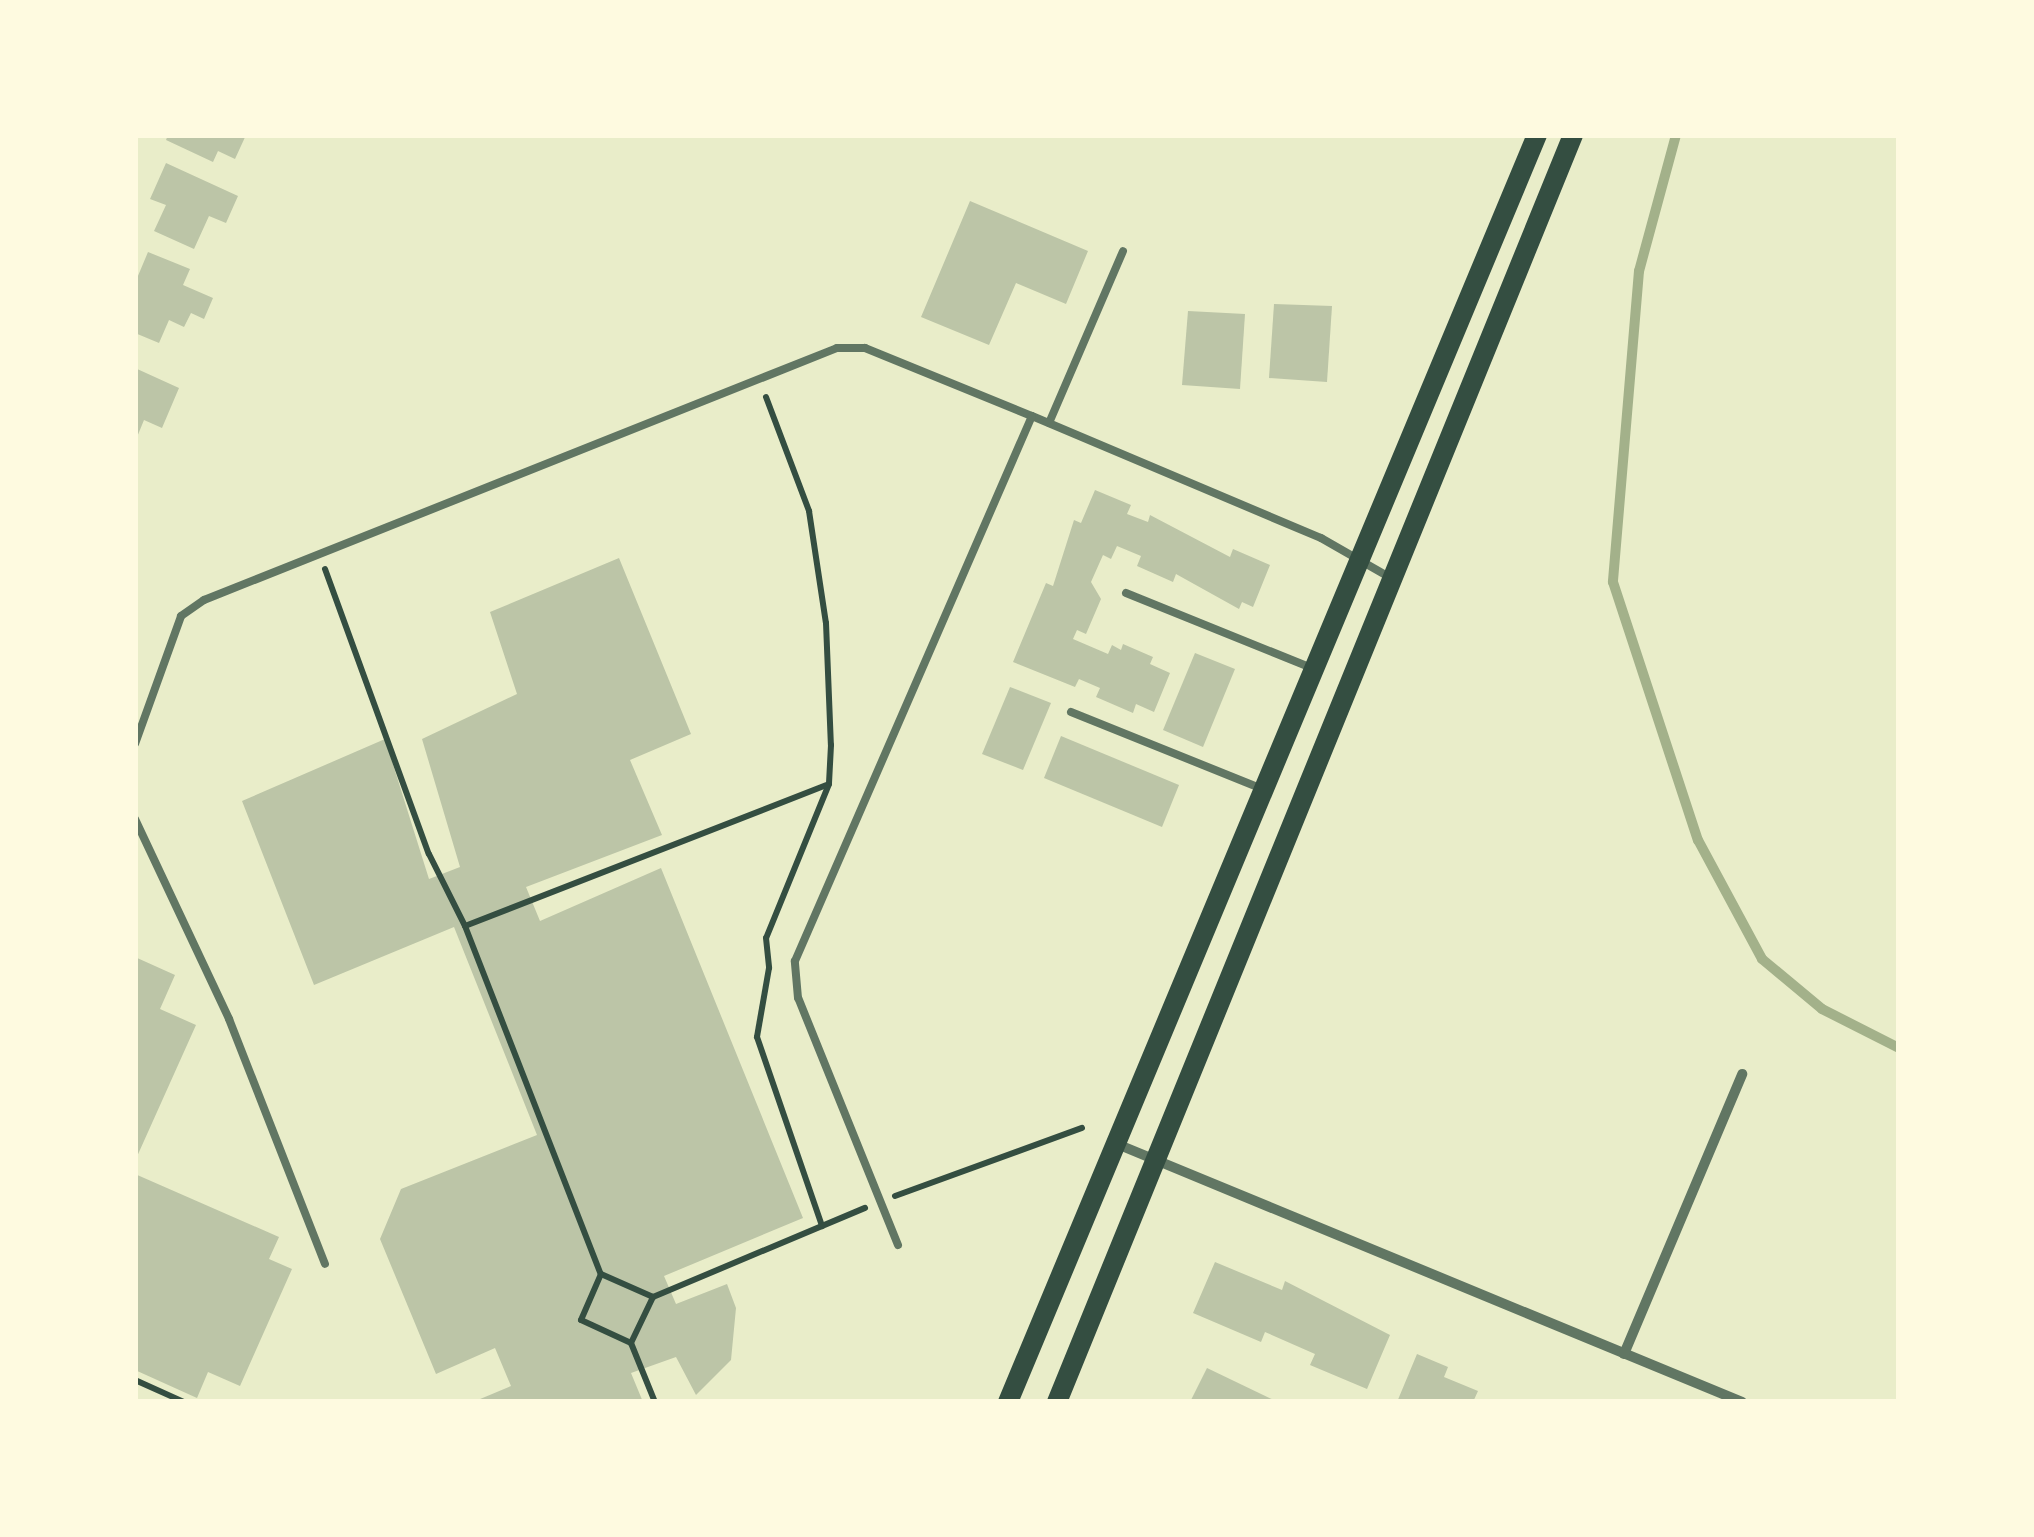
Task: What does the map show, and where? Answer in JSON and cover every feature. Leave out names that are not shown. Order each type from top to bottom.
[{"type":"main road","points":[[1008,1402],[1537,135]]},
{"type":"main road","points":[[1058,1402],[1157,1165],[1389,577],[1573,135]]},
{"type":"street","points":[[1624,1354],[1742,1074]]},
{"type":"street","points":[[1118,1144],[1157,1165],[1742,1402]]},
{"type":"lane","points":[[1049,423],[1123,251]]},
{"type":"lane","points":[[135,744],[182,616],[204,600],[838,348],[865,348],[1049,423],[1358,557],[1389,577]]},
{"type":"lane","points":[[898,1245],[798,998],[795,961],[1032,416]]},
{"type":"lane","points":[[1126,593],[1312,668]]},
{"type":"lane","points":[[1071,712],[1263,789]]},
{"type":"lane","points":[[135,819],[229,1019],[324,1264]]},
{"type":"path","points":[[759,379],[810,510],[830,686],[829,784],[766,938],[768,968],[757,1038],[822,1226]]},
{"type":"path","points":[[320,554],[430,854],[465,926],[601,1274],[653,1297],[631,1343]]},
{"type":"path","points":[[465,926],[829,784]]},
{"type":"path","points":[[601,1274],[581,1320],[631,1343],[655,1402]]},
{"type":"path","points":[[135,1380],[184,1402]]},
{"type":"building","points":[[168,135],[246,135],[235,159],[218,151],[213,162],[166,140]]},
{"type":"building","points":[[166,163],[238,196],[226,223],[209,216],[194,249],[154,231],[166,205],[150,199]]},
{"type":"building","points":[[970,201],[1088,251],[1066,304],[1016,283],[989,345],[921,317]]},
{"type":"building","points":[[148,252],[190,269],[183,285],[213,298],[204,319],[191,313],[184,327],[169,320],[159,343],[135,333],[135,283]]},
{"type":"building","points":[[1274,304],[1332,306],[1327,382],[1269,378]]},
{"type":"building","points":[[1188,311],[1245,314],[1240,389],[1182,385]]},
{"type":"building","points":[[135,368],[179,388],[162,428],[144,420],[135,442]]},
{"type":"building","points":[[1095,490],[1131,505],[1127,514],[1148,522],[1150,515],[1230,557],[1233,549],[1270,565],[1253,607],[1242,602],[1239,609],[1176,574],[1173,582],[1137,566],[1141,556],[1117,546],[1111,559],[1103,555],[1091,582],[1101,599],[1086,634],[1077,630],[1073,639],[1108,654],[1112,645],[1121,650],[1123,644],[1153,657],[1150,664],[1170,673],[1154,712],[1136,704],[1133,713],[1096,697],[1100,688],[1079,679],[1075,687],[1013,662],[1046,583],[1053,586],[1074,520],[1081,523]]},
{"type":"building","points":[[619,558],[691,734],[630,760],[662,835],[526,887],[540,921],[661,868],[803,1218],[664,1276],[676,1304],[727,1284],[736,1308],[731,1360],[696,1395],[676,1357],[631,1373],[643,1402],[473,1402],[511,1386],[495,1348],[436,1374],[380,1239],[401,1189],[537,1135],[454,927],[314,985],[242,801],[385,739],[429,879],[460,867],[422,739],[517,694],[490,612]]},
{"type":"building","points":[[1195,653],[1235,669],[1203,747],[1163,730]]},
{"type":"building","points":[[1010,687],[1051,703],[1023,770],[982,754]]},
{"type":"building","points":[[1061,736],[1179,785],[1162,827],[1044,778]]},
{"type":"building","points":[[135,957],[175,975],[160,1009],[196,1025],[135,1161]]},
{"type":"building","points":[[135,1174],[279,1237],[269,1259],[292,1269],[240,1386],[208,1372],[197,1398],[135,1370]]},
{"type":"building","points":[[1215,1262],[1282,1290],[1285,1281],[1390,1335],[1367,1389],[1310,1365],[1315,1354],[1265,1332],[1261,1342],[1193,1313]]},
{"type":"building","points":[[1417,1354],[1448,1367],[1444,1377],[1478,1391],[1473,1402],[1397,1402]]},
{"type":"building","points":[[1207,1368],[1278,1402],[1190,1402]]},
{"type":"waterway","points":[[1676,135],[1639,271],[1613,582],[1698,840],[1762,959],[1822,1009],[1899,1048]]}]
